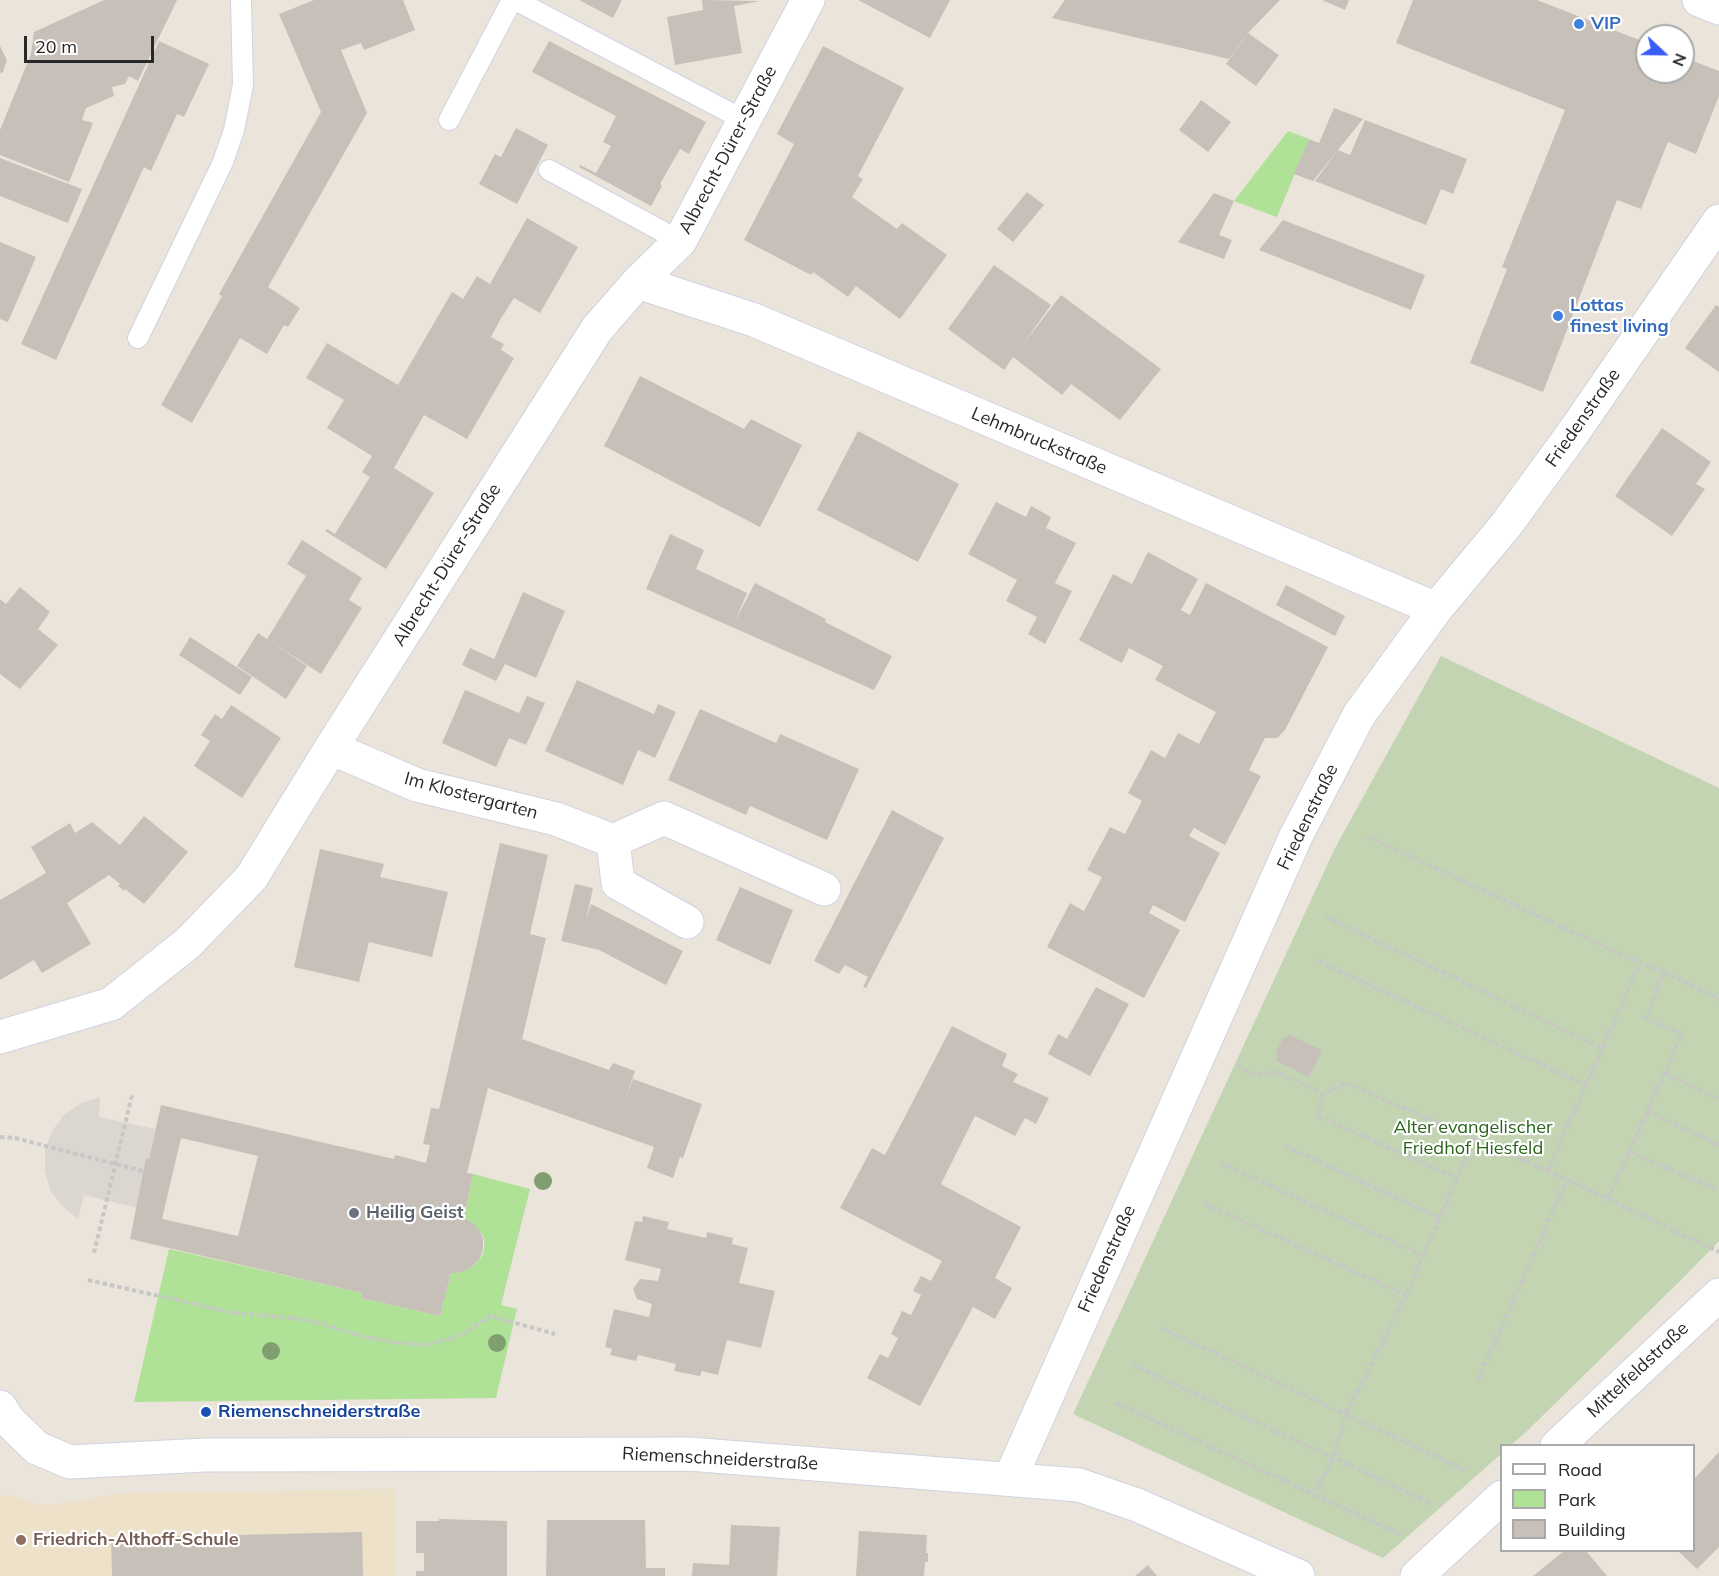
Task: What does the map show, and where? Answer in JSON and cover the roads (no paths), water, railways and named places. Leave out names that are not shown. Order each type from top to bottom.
[{"type":"street","name":"Albrecht-Dürer-Straße","points":[[0,1037],[111,1004],[188,943],[250,878],[597,328],[638,282],[680,241],[808,0]]},
{"type":"street","points":[[1699,0],[1719,8]]},
{"type":"street","name":"Friedenstraße","points":[[1010,1479],[1296,836],[1359,715],[1436,609],[1506,525],[1573,433],[1719,221]]},
{"type":"street","name":"Lehmbruckstraße","points":[[638,282],[754,320],[1436,609]]},
{"type":"street","name":"Im Klostergarten","points":[[331,748],[417,785],[556,819],[613,841]]},
{"type":"street","points":[[687,922],[618,883],[613,841],[664,818],[825,889]]},
{"type":"street","name":"Mittelfeldstraße","points":[[1559,1444],[1719,1295]]},
{"type":"street","name":"Riemenschneiderstraße","points":[[0,1407],[9,1421],[37,1449],[70,1462],[205,1455],[688,1454],[1080,1485],[1137,1505],[1298,1576]]},
{"type":"street","points":[[1417,1576],[1500,1499]]},
{"type":"lane","points":[[138,338],[223,162],[234,130],[243,85],[241,0]]},
{"type":"lane","points":[[449,120],[513,0],[744,120]]},
{"type":"lane","points":[[549,170],[680,241]]},
{"type":"place","name":"VIP","points":[[1579,24]]},
{"type":"place","name":"Lottas finest living","points":[[1558,316]]},
{"type":"place","name":"Heilig Geist","points":[[354,1213]]},
{"type":"place","name":"Riemenschneiderstraße","points":[[206,1412]]},
{"type":"place","name":"Friedrich-Althoff-Schule","points":[[21,1540]]},
{"type":"park label","name":"Alter evangelischer Friedhof Hiesfeld","points":[[1473,1138]]}]
